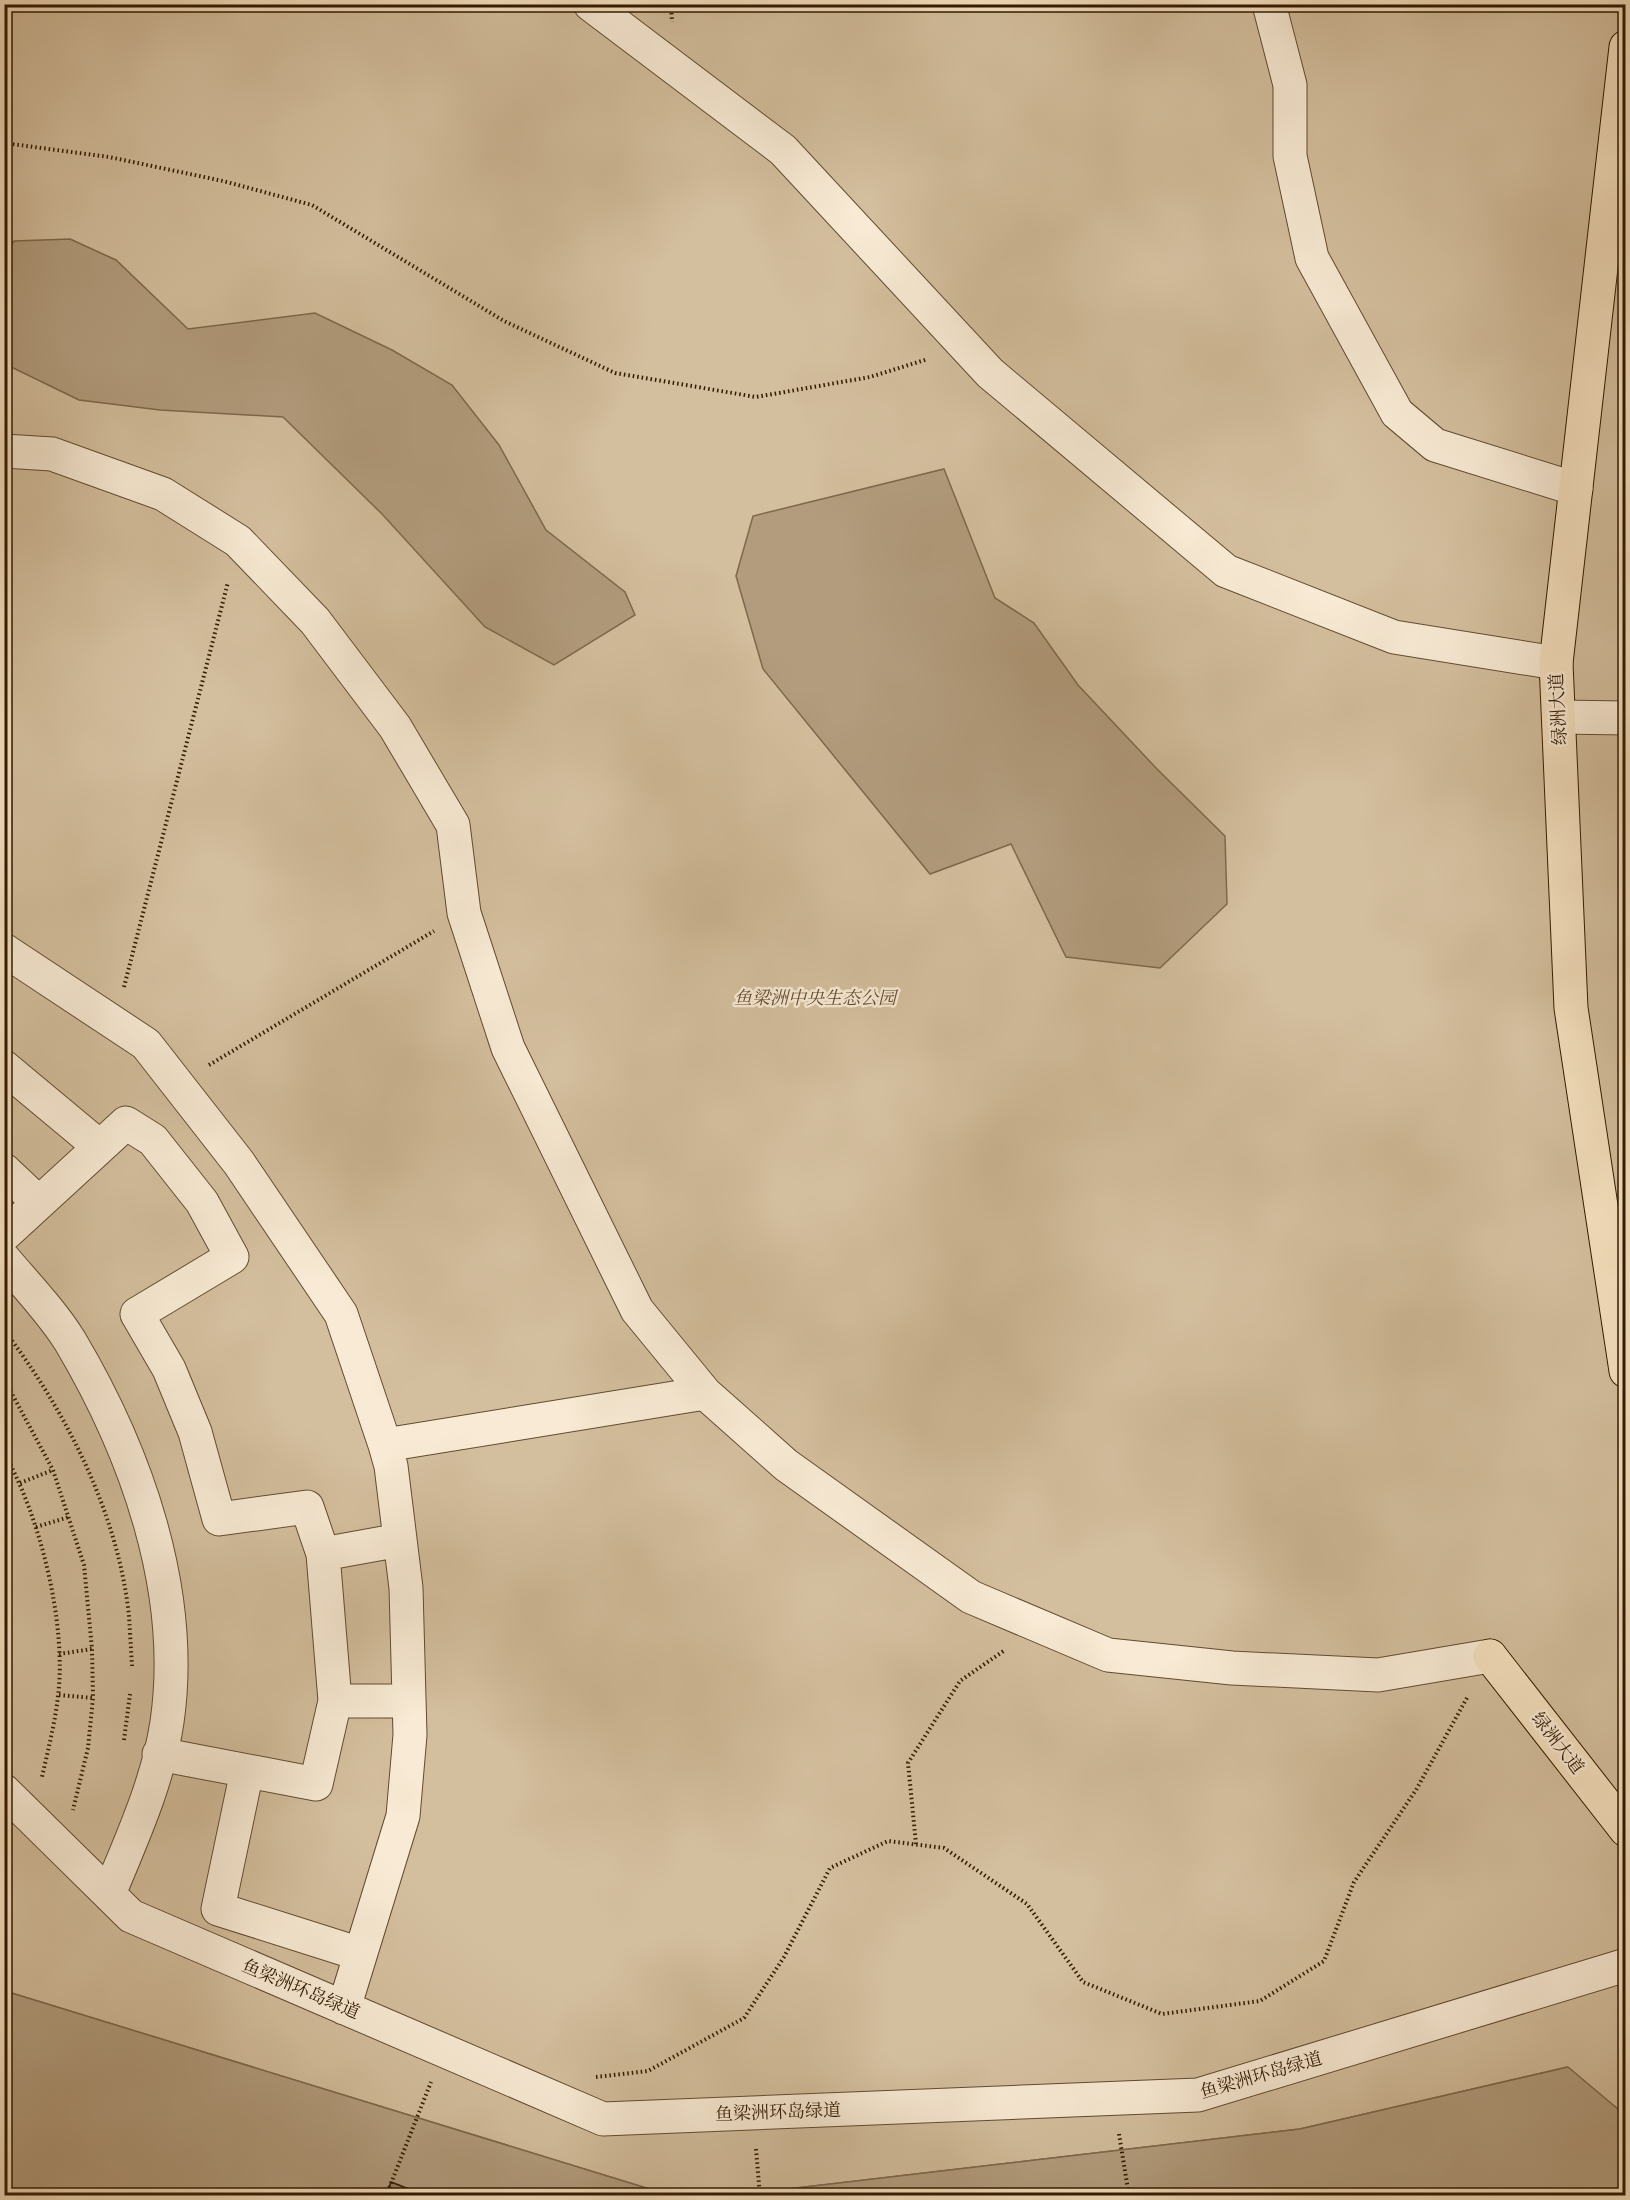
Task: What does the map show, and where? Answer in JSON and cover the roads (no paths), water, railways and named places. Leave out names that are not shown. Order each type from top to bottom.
[{"type":"main road","name":"绿洲大道","points":[[1626,47],[1556,663],[1571,1008],[1626,1371]]},
{"type":"main road","name":"绿洲大道","points":[[1490,1656],[1626,1830]]},
{"type":"street","points":[[590,4],[783,150],[990,373],[1226,571],[1394,637],[1556,663]]},
{"type":"street","points":[[1269,4],[1290,85],[1290,156],[1312,258],[1397,413],[1435,445],[1576,489]]},
{"type":"street","points":[[4,451],[52,454],[163,494],[238,542],[315,621],[395,728],[453,825],[464,913],[508,1048],[637,1310],[705,1394],[786,1465],[971,1597],[1108,1655],[1232,1668],[1378,1675],[1490,1656]]},
{"type":"street","points":[[1559,717],[1626,718]]},
{"type":"street","points":[[4,950],[146,1044],[177,1084],[249,1178],[341,1314],[385,1446],[391,1466],[406,1588],[410,1735],[403,1816],[344,2008]]},
{"type":"street","points":[[4,1067],[100,1148]]},
{"type":"street","points":[[4,1235],[126,1123],[153,1140],[202,1202],[232,1257],[136,1314],[169,1369],[195,1432],[219,1519],[307,1507],[323,1554],[335,1701],[316,1785],[159,1754]]},
{"type":"street","points":[[4,1170],[39,1203]]},
{"type":"street","points":[[202,1202],[249,1178]]},
{"type":"street","points":[[4,1259],[69,1339],[123,1446],[160,1556],[172,1630],[167,1722],[148,1798],[109,1894]]},
{"type":"street","points":[[385,1446],[705,1394]]},
{"type":"street","points":[[323,1554],[400,1540]]},
{"type":"street","points":[[335,1701],[409,1701]]},
{"type":"street","points":[[247,1771],[218,1909],[360,1954]]},
{"type":"street","name":"鱼梁洲环岛绿道","points":[[4,1791],[131,1916],[603,2119],[1198,2095],[1626,1965]]},
{"type":"park label","name":"鱼梁洲中央生态公园","points":[[815,998]]}]
